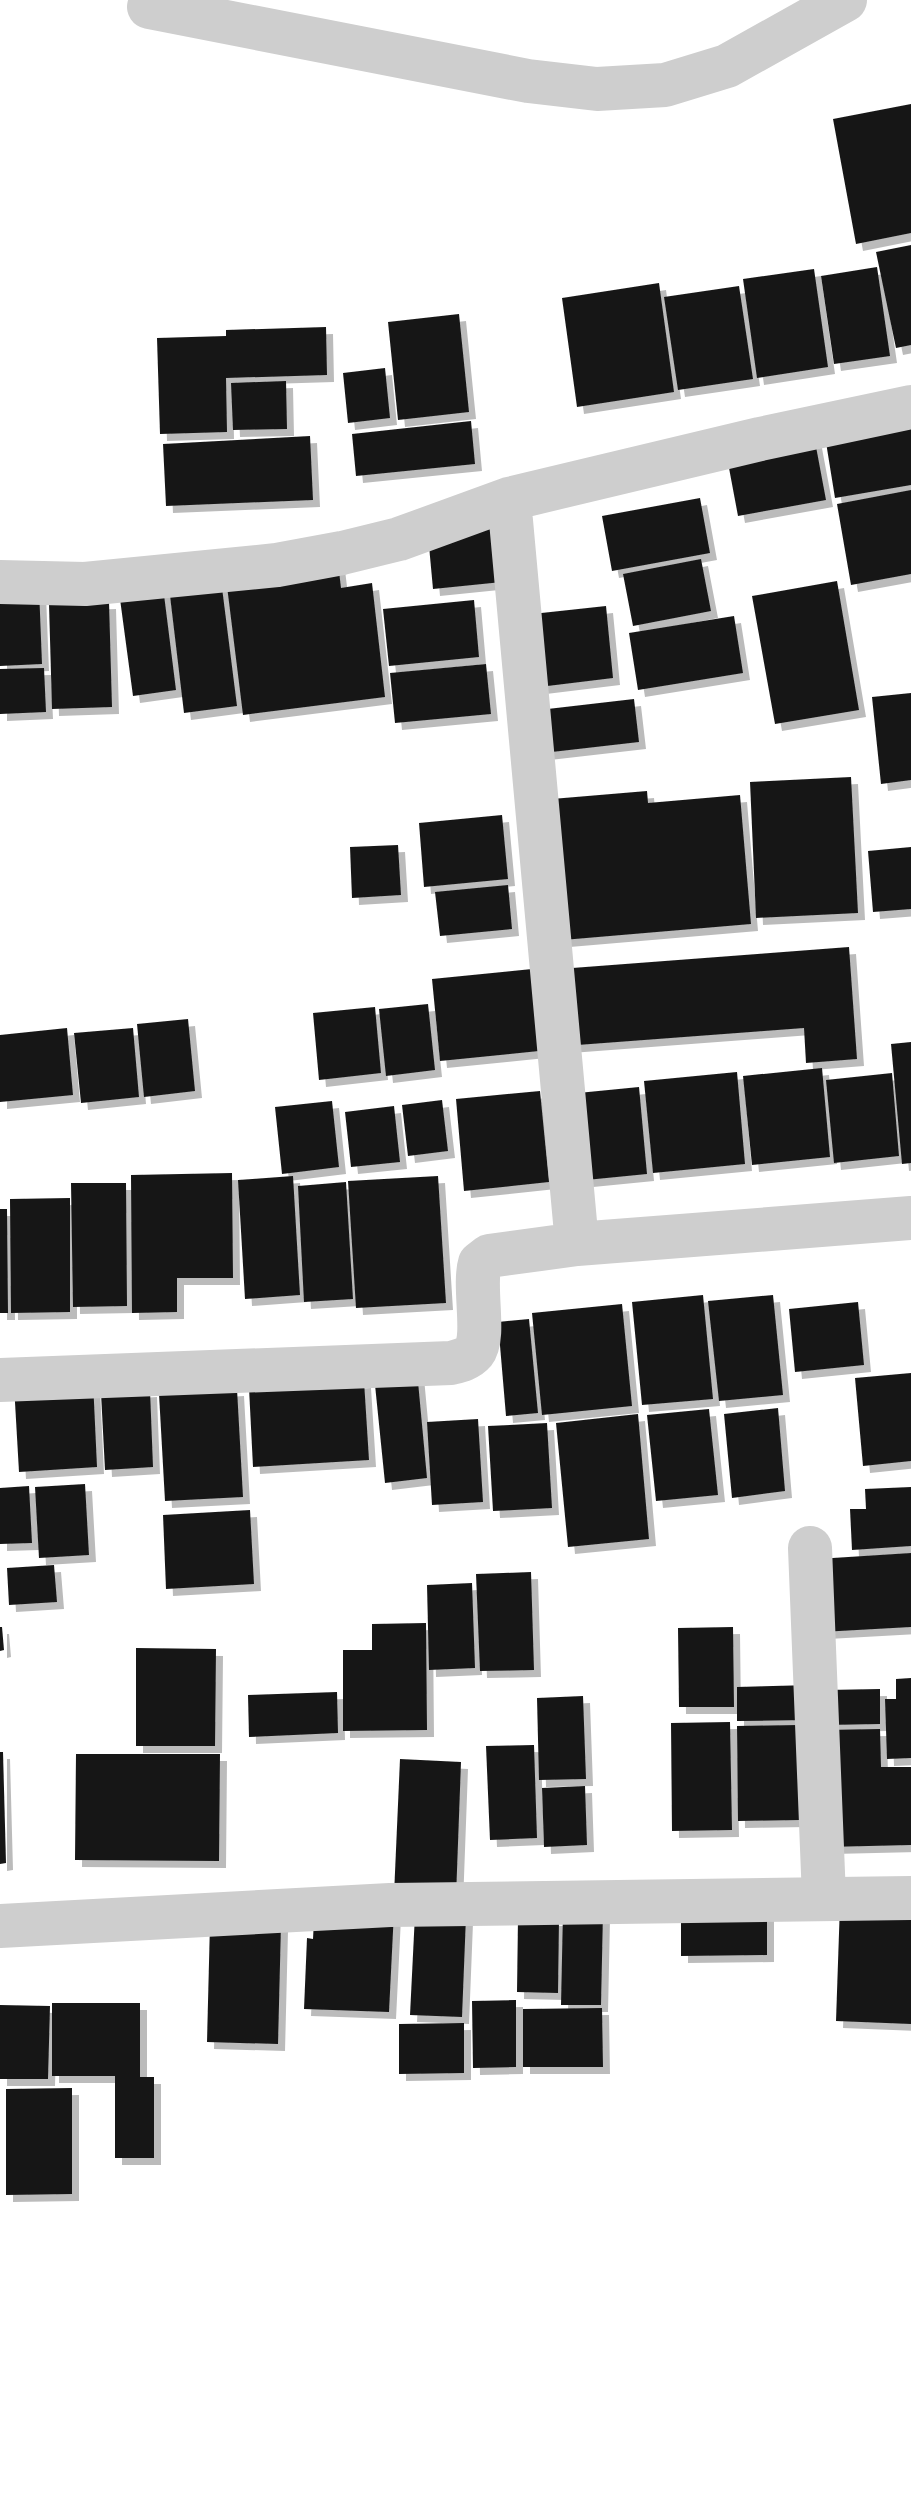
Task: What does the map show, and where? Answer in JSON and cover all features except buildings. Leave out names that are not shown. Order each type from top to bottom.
[{"type":"street","points":[[149,7],[528,81],[597,89],[665,85],[727,66],[845,0]]},
{"type":"street","points":[[0,582],[85,584],[277,565],[399,539],[509,499],[760,439],[911,407]]},
{"type":"street","points":[[509,499],[577,1244]]},
{"type":"street","points":[[0,1380],[451,1363],[463,1360],[474,1352],[480,1337],[476,1275],[480,1263],[489,1256],[577,1244],[911,1218]]},
{"type":"street","points":[[810,1548],[824,1898]]},
{"type":"street","points":[[0,1926],[390,1905],[911,1898]]}]
